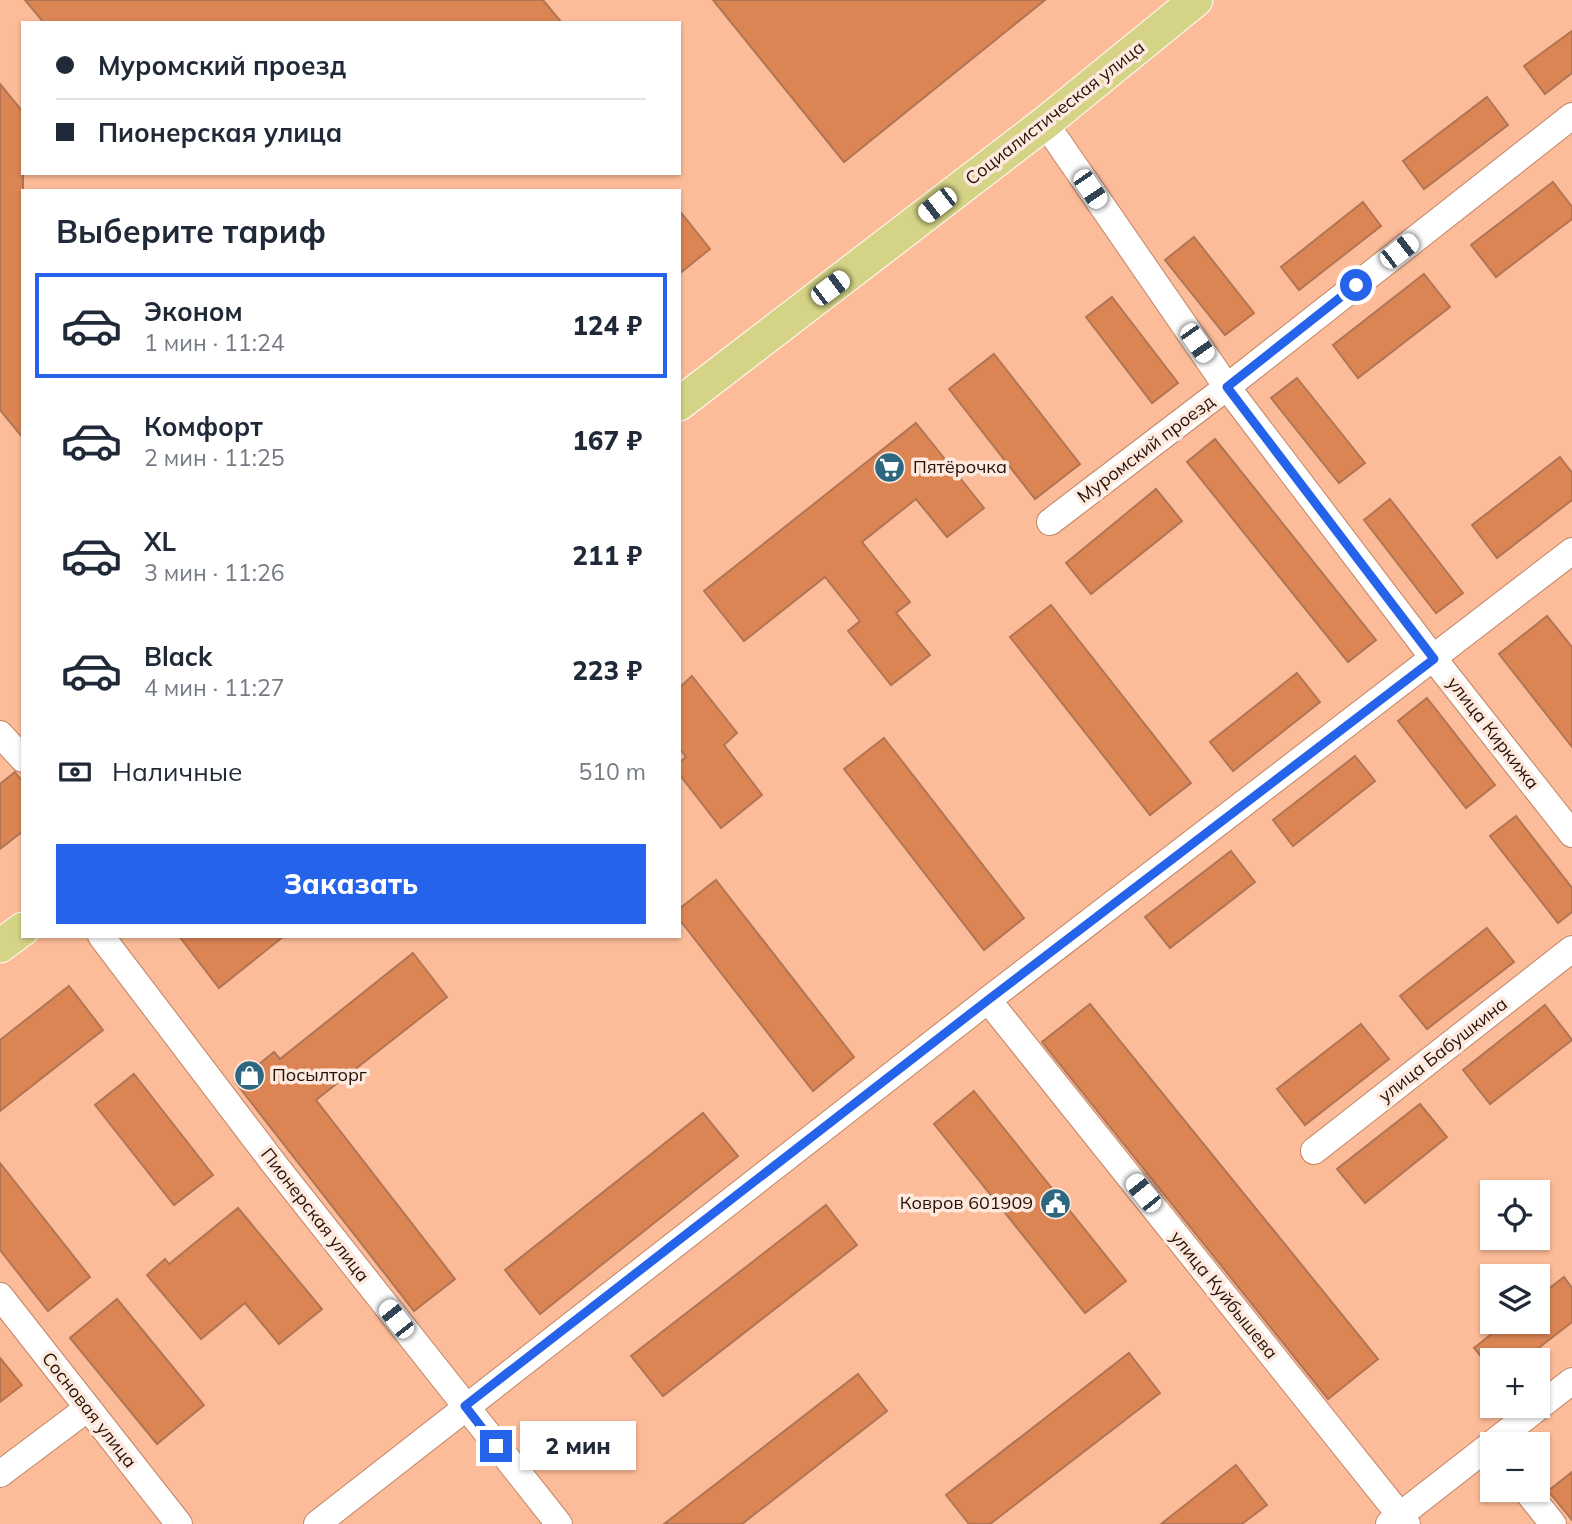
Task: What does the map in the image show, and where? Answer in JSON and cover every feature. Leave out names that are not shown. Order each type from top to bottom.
[{"type":"main road","name":"Социалистическая улица","points":[[681,402],[1045,123],[1196,0]]},
{"type":"main road","points":[[0,946],[21,930]]},
{"type":"street","name":"Муромский проезд","points":[[1050,522],[1227,387],[1572,116]]},
{"type":"street","name":"улица Киркижа","points":[[1045,123],[1227,387],[1434,659],[1572,834]]},
{"type":"street","points":[[317,1524],[988,1000],[1572,551]]},
{"type":"street","points":[[0,734],[21,757]]},
{"type":"street","name":"Пионерская улица","points":[[103,938],[275,1165],[559,1524]]},
{"type":"street","name":"улица Бабушкина","points":[[1314,1152],[1572,949]]},
{"type":"street","name":"улица Куйбышева","points":[[988,1000],[1399,1521]]},
{"type":"street","name":"Сосновая улица","points":[[0,1296],[179,1524]]},
{"type":"street","points":[[1510,1432],[1572,1381]]},
{"type":"street","points":[[0,1474],[88,1408]]},
{"type":"street","points":[[1399,1521],[1480,1457]]},
{"type":"street","points":[[1535,1502],[1553,1524]]},
{"type":"building","points":[[25,0],[543,0],[560,21],[42,21]]},
{"type":"building","points":[[713,0],[1045,0],[844,162]]},
{"type":"building","points":[[1572,31],[1572,73],[1545,94],[1524,66]]},
{"type":"building","points":[[0,84],[21,110],[21,436],[0,410]]},
{"type":"building","points":[[1487,97],[1508,125],[1424,189],[1403,161]]},
{"type":"building","points":[[1553,182],[1572,207],[1572,219],[1496,277],[1471,245]]},
{"type":"building","points":[[1363,202],[1381,226],[1299,290],[1281,267]]},
{"type":"building","points":[[681,213],[710,249],[681,272]]},
{"type":"building","points":[[1194,237],[1254,313],[1225,335],[1165,260]]},
{"type":"building","points":[[1424,274],[1450,307],[1358,378],[1333,345]]},
{"type":"building","points":[[1112,297],[1178,383],[1152,403],[1086,317]]},
{"type":"building","points":[[994,354],[1080,464],[1035,499],[949,389]]},
{"type":"building","points":[[1297,378],[1365,463],[1339,483],[1271,398]]},
{"type":"building","points":[[916,423],[984,508],[947,537],[916,499],[862,542],[910,602],[896,613],[930,655],[891,685],[848,631],[860,621],[825,577],[744,641],[704,591]]},
{"type":"building","points":[[1215,439],[1376,640],[1348,662],[1187,462]]},
{"type":"building","points":[[1560,457],[1572,473],[1572,500],[1497,558],[1472,525]]},
{"type":"building","points":[[1156,489],[1182,521],[1091,594],[1066,563]]},
{"type":"building","points":[[1390,499],[1463,593],[1436,613],[1364,520]]},
{"type":"building","points":[[1051,605],[1191,783],[1150,815],[1010,637]]},
{"type":"building","points":[[1547,616],[1572,647],[1572,747],[1499,654]]},
{"type":"building","points":[[1297,673],[1320,702],[1233,771],[1210,742]]},
{"type":"building","points":[[692,676],[737,733],[724,745],[762,795],[721,828],[681,777],[681,761],[686,757],[681,751],[681,686]]},
{"type":"building","points":[[1427,698],[1495,785],[1466,808],[1398,721]]},
{"type":"building","points":[[884,738],[1024,918],[984,950],[844,769]]},
{"type":"building","points":[[1355,756],[1375,781],[1293,846],[1273,820]]},
{"type":"building","points":[[15,772],[21,780],[21,833],[0,849],[0,784]]},
{"type":"building","points":[[1516,816],[1572,888],[1572,912],[1558,923],[1490,836]]},
{"type":"building","points":[[1231,851],[1255,882],[1170,948],[1145,917]]},
{"type":"building","points":[[716,880],[854,1057],[813,1091],[681,922],[681,907]]},
{"type":"building","points":[[1487,928],[1514,962],[1427,1029],[1400,996]]},
{"type":"building","points":[[181,938],[282,938],[219,988]]},
{"type":"building","points":[[413,953],[447,997],[316,1100],[455,1279],[414,1311],[236,1083],[274,1052],[280,1059]]},
{"type":"building","points":[[69,986],[103,1030],[0,1111],[0,1040]]},
{"type":"building","points":[[1090,1004],[1378,1359],[1328,1399],[1042,1042]]},
{"type":"building","points":[[1545,1005],[1572,1040],[1490,1104],[1463,1070]]},
{"type":"building","points":[[1361,1024],[1389,1059],[1305,1125],[1277,1089]]},
{"type":"building","points":[[134,1074],[213,1175],[174,1205],[95,1105]]},
{"type":"building","points":[[974,1091],[1126,1281],[1085,1313],[934,1124]]},
{"type":"building","points":[[1420,1104],[1447,1137],[1365,1203],[1337,1169]]},
{"type":"building","points":[[703,1113],[738,1156],[540,1314],[505,1270]]},
{"type":"building","points":[[0,1163],[90,1277],[48,1311],[0,1250]]},
{"type":"building","points":[[826,1205],[857,1245],[663,1396],[631,1356]]},
{"type":"building","points":[[238,1208],[322,1309],[279,1344],[245,1303],[201,1339],[147,1275],[165,1259],[169,1264]]},
{"type":"building","points":[[1564,1277],[1572,1288],[1572,1322],[1538,1348],[1480,1348],[1480,1355],[1474,1348],[1492,1334],[1550,1334],[1550,1288]]},
{"type":"building","points":[[117,1299],[204,1405],[157,1444],[70,1338]]},
{"type":"building","points":[[1129,1353],[1160,1393],[990,1524],[969,1524],[946,1495]]},
{"type":"building","points":[[0,1358],[22,1385],[0,1402]]},
{"type":"building","points":[[858,1374],[887,1411],[742,1524],[664,1524]]},
{"type":"building","points":[[1236,1465],[1267,1505],[1242,1524],[1161,1524]]},
{"type":"building","points":[[1572,1472],[1572,1520],[1550,1493],[1550,1489]]},
{"type":"place","name":"Пятёрочка","points":[[890,467]]},
{"type":"place","name":"Посылторг","points":[[249,1075]]},
{"type":"place","name":"Ковров 601909","points":[[1056,1203]]},
{"type":"route","points":[[496,1446],[465,1406],[988,1000],[1434,659],[1227,387],[1356,285]]}]
